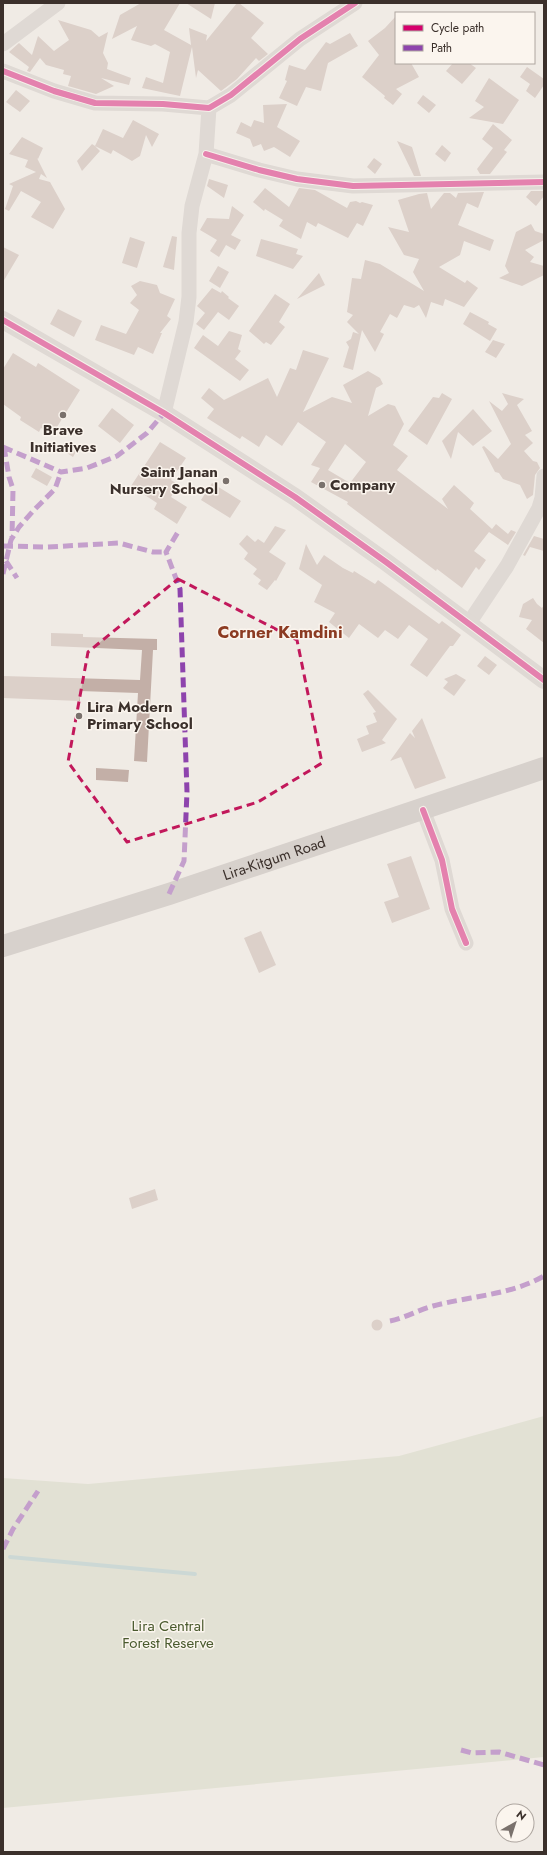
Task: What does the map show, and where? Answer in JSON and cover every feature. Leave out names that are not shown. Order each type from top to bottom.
[{"type":"main road","name":"Lira-Kitgum Road","points":[[3,946],[176,892],[544,768]]},
{"type":"street","points":[[3,44],[58,3]]},
{"type":"street","points":[[3,71],[54,91],[95,103],[163,104],[209,108],[231,95],[300,39],[356,3]]},
{"type":"street","points":[[164,413],[186,322],[189,297],[189,233],[192,206],[206,154],[209,108]]},
{"type":"street","points":[[206,154],[259,170],[297,178],[353,186],[544,182]]},
{"type":"street","points":[[3,320],[164,413],[294,497],[386,562],[544,680]]},
{"type":"street","points":[[469,623],[507,566],[539,508],[542,498],[544,476]]},
{"type":"street","points":[[423,810],[442,860],[452,909],[466,943]]},
{"type":"highlighted area","points":[[178,579],[297,640],[322,763],[258,802],[127,842],[68,762],[88,652]]},
{"type":"green space","name":"Lira Central Forest Reserve","points":[[544,1416],[544,1757],[3,1808],[3,1478],[88,1484],[399,1456]]},
{"type":"building","points":[[141,3],[180,3],[164,30],[191,45],[189,28],[207,35],[206,41],[237,3],[239,3],[264,23],[251,38],[268,54],[259,61],[256,58],[237,79],[221,91],[198,70],[196,78],[192,47],[180,96],[142,88],[146,77],[163,83],[170,52],[155,44],[151,46],[131,40],[137,26],[112,39],[120,15]]},
{"type":"building","points":[[186,3],[215,3],[211,19]]},
{"type":"building","points":[[395,17],[395,64],[412,64],[419,77],[396,89],[402,94],[393,105],[384,98],[385,96],[362,77],[379,55],[368,41],[385,28]]},
{"type":"building","points":[[58,20],[91,30],[99,37],[108,32],[103,53],[108,63],[107,69],[131,78],[129,85],[101,78],[114,86],[96,94],[68,86],[71,76],[63,74],[64,70],[46,65],[40,58],[30,72],[27,71],[29,67],[9,52],[19,43],[32,55],[38,36],[54,51],[69,40]]},
{"type":"building","points":[[350,33],[358,46],[328,63],[321,91],[306,87],[297,106],[279,98],[287,81],[285,80],[289,65],[305,70],[326,42],[330,44]]},
{"type":"building","points":[[452,64],[470,64],[476,68],[462,84],[446,71]]},
{"type":"building","points":[[527,67],[544,79],[544,85],[535,98],[526,91],[530,84],[520,77]]},
{"type":"building","points":[[489,78],[519,100],[503,124],[469,118],[484,107],[475,101]]},
{"type":"building","points":[[16,90],[30,101],[20,112],[6,102]]},
{"type":"building","points":[[423,95],[436,105],[429,113],[417,103]]},
{"type":"building","points":[[287,104],[277,127],[300,141],[290,157],[274,147],[264,151],[261,144],[253,147],[250,139],[236,133],[241,122],[251,127],[254,120],[264,123],[263,105]]},
{"type":"building","points":[[133,120],[159,134],[152,147],[146,135],[140,156],[132,161],[113,150],[111,154],[95,146],[103,129],[123,138]]},
{"type":"building","points":[[493,124],[512,140],[504,150],[507,152],[490,174],[480,174],[477,169],[493,148],[482,139]]},
{"type":"building","points":[[22,137],[43,148],[38,159],[37,158],[47,178],[41,174],[39,179],[50,182],[65,209],[53,229],[31,217],[41,202],[21,191],[9,211],[5,209],[13,186],[9,184],[36,172],[25,167],[28,160],[9,154]]},
{"type":"building","points":[[397,141],[412,147],[421,176],[414,176]]},
{"type":"building","points":[[92,144],[100,151],[82,171],[77,161]]},
{"type":"building","points":[[442,145],[451,153],[445,162],[435,154]]},
{"type":"building","points":[[374,158],[382,164],[375,174],[367,167]]},
{"type":"building","points":[[209,179],[228,185],[224,198],[207,186]]},
{"type":"building","points":[[265,188],[289,207],[299,188],[315,190],[347,208],[350,202],[356,201],[373,205],[363,226],[357,223],[348,238],[318,223],[316,227],[307,222],[301,239],[279,226],[283,220],[265,209],[264,211],[253,202]]},
{"type":"building","points":[[531,191],[544,191],[544,196],[536,206],[526,197]]},
{"type":"building","points":[[484,192],[478,208],[467,203],[458,225],[494,240],[490,251],[464,241],[460,255],[439,267],[465,283],[467,280],[478,288],[464,307],[445,299],[443,306],[431,302],[426,318],[419,305],[414,308],[404,305],[397,318],[390,314],[380,332],[384,334],[375,352],[362,330],[353,370],[343,367],[349,347],[346,342],[351,339],[353,332],[359,334],[347,322],[353,315],[347,312],[352,278],[361,279],[365,260],[380,264],[424,291],[413,272],[419,259],[404,255],[388,227],[409,232],[398,200],[427,193],[431,209],[444,193],[450,193],[456,198],[458,193]]},
{"type":"building","points":[[232,206],[244,215],[231,235],[241,240],[235,250],[226,245],[219,257],[210,251],[217,240],[200,230],[207,218],[229,219]]},
{"type":"building","points":[[531,224],[535,231],[544,234],[544,240],[525,250],[534,257],[530,262],[544,266],[544,275],[522,286],[499,278],[509,273],[505,266],[516,232]]},
{"type":"building","points":[[172,236],[177,237],[174,270],[163,267]]},
{"type":"building","points":[[130,237],[145,242],[137,268],[122,263]]},
{"type":"building","points":[[261,239],[298,249],[296,254],[303,256],[293,269],[256,256]]},
{"type":"building","points":[[3,247],[19,255],[3,282]]},
{"type":"building","points":[[218,266],[229,272],[220,288],[209,281]]},
{"type":"building","points":[[319,273],[325,285],[297,299]]},
{"type":"building","points":[[140,281],[157,285],[160,293],[175,299],[167,316],[171,319],[160,333],[162,333],[153,354],[138,347],[134,355],[95,340],[101,325],[126,334],[139,310],[130,303],[137,295],[131,286]]},
{"type":"building","points":[[212,288],[221,293],[222,291],[229,297],[228,298],[239,306],[229,320],[218,312],[204,330],[196,324],[205,313],[197,306]]},
{"type":"building","points":[[275,294],[290,304],[279,322],[285,327],[271,345],[266,342],[264,344],[249,331]]},
{"type":"building","points":[[58,309],[82,321],[74,337],[50,324]]},
{"type":"building","points":[[470,312],[489,322],[488,324],[497,329],[490,341],[463,324]]},
{"type":"building","points":[[229,331],[242,335],[238,349],[241,351],[235,359],[249,370],[240,381],[194,348],[203,335],[218,346]]},
{"type":"building","points":[[493,340],[505,344],[496,358],[485,352]]},
{"type":"building","points":[[303,350],[329,358],[303,412],[332,397],[352,403],[343,385],[368,371],[380,378],[383,384],[376,388],[368,416],[388,404],[395,406],[404,424],[393,445],[408,456],[397,470],[448,509],[442,499],[454,485],[474,503],[470,509],[492,529],[496,524],[508,534],[511,530],[516,532],[508,545],[489,532],[474,551],[486,560],[479,570],[476,567],[462,588],[437,569],[436,571],[347,504],[348,502],[311,482],[320,468],[311,465],[326,442],[298,422],[282,446],[266,435],[259,447],[242,436],[240,439],[207,418],[214,409],[201,398],[209,388],[224,400],[268,378],[277,397],[290,368],[296,370]],"holes":[[[345,444],[366,462],[350,483],[328,470]]]},
{"type":"building","points":[[13,353],[36,367],[38,363],[80,390],[52,435],[41,428],[39,432],[20,420],[21,417],[3,404],[3,369]]},
{"type":"building","points":[[442,393],[452,399],[427,445],[408,431],[433,397],[439,398]]},
{"type":"building","points":[[502,393],[524,399],[517,405],[532,431],[525,435],[533,443],[524,451],[533,461],[537,462],[540,468],[535,475],[533,495],[527,499],[520,485],[503,479],[499,473],[495,472],[482,447],[484,446],[498,459],[511,444],[489,401],[502,411],[508,404]]},
{"type":"building","points":[[112,408],[134,425],[120,443],[98,426]]},
{"type":"building","points":[[473,409],[492,431],[473,446],[458,432],[451,459],[442,441]]},
{"type":"building","points":[[160,442],[186,458],[171,480],[179,485],[171,497],[187,507],[177,524],[154,509],[157,503],[131,486]]},
{"type":"building","points":[[69,443],[78,448],[73,457],[64,451]]},
{"type":"building","points":[[36,468],[52,477],[47,486],[31,477]]},
{"type":"building","points":[[212,483],[241,501],[230,518],[201,500]]},
{"type":"building","points":[[275,526],[286,530],[269,552],[286,563],[276,581],[275,580],[267,590],[258,584],[261,580],[253,574],[257,569],[244,559],[248,553],[239,544],[247,535],[255,542],[258,539],[264,543]]},
{"type":"building","points":[[534,536],[544,539],[544,551],[530,547],[525,556],[523,555]]},
{"type":"building","points":[[306,544],[317,565],[324,555],[343,568],[353,573],[354,571],[375,584],[378,580],[439,624],[442,621],[461,635],[453,646],[450,646],[427,677],[410,665],[428,639],[409,625],[398,639],[385,630],[378,638],[359,624],[349,638],[329,622],[335,613],[314,602],[322,585],[299,569]]},
{"type":"building","points":[[533,598],[542,608],[544,605],[544,643],[526,629],[532,620],[519,617],[523,604]]},
{"type":"building","points":[[51,633],[83,634],[83,637],[157,639],[157,650],[153,650],[147,762],[134,761],[138,693],[80,691],[80,701],[3,698],[3,676],[140,680],[142,650],[51,646]]},
{"type":"building","points":[[485,656],[497,665],[489,675],[477,666]]},
{"type":"building","points":[[456,674],[466,680],[454,696],[443,688],[448,682],[444,679]]},
{"type":"building","points":[[368,690],[397,719],[382,740],[386,743],[362,752],[357,739],[369,734],[366,726],[377,722],[373,713],[376,712],[363,694]]},
{"type":"building","points":[[422,718],[446,778],[415,789],[401,757],[390,761],[410,733],[415,738],[412,731]]},
{"type":"building","points":[[96,768],[129,770],[128,782],[96,780]]},
{"type":"building","points":[[411,856],[430,909],[392,923],[384,902],[399,897],[387,864]]},
{"type":"building","points":[[261,931],[276,965],[259,973],[244,938]]},
{"type":"building","points":[[155,1189],[158,1200],[132,1209],[129,1198]]},
{"type":"building","points":[[377,1319],[381,1321],[383,1325],[381,1329],[377,1331],[373,1329],[371,1325],[373,1321]]},
{"type":"waterway","points":[[10,1557],[195,1574]]},
{"type":"marked path","points":[[3,447],[61,472],[87,468],[117,456],[147,433],[164,413]]},
{"type":"marked path","points":[[4,447],[9,477],[13,489],[12,538]]},
{"type":"marked path","points":[[3,574],[11,540],[19,527],[55,489],[61,472]]},
{"type":"marked path","points":[[169,894],[184,861],[187,792],[180,589],[166,552],[178,532]]},
{"type":"marked path","points":[[3,546],[48,547],[119,543],[153,552],[166,552]]},
{"type":"marked path","points":[[6,561],[17,578]]},
{"type":"marked path","points":[[390,1321],[433,1306],[518,1287],[544,1276]]},
{"type":"marked path","points":[[3,1549],[13,1529],[38,1491]]},
{"type":"marked path","points":[[461,1750],[472,1753],[499,1752],[544,1765]]},
{"type":"cycle path","points":[[3,71],[54,91],[95,103],[163,104],[209,108],[231,95],[300,39],[355,3]]},
{"type":"cycle path","points":[[206,154],[259,170],[297,179],[353,186],[544,182]]},
{"type":"cycle path","points":[[3,320],[164,413],[295,497],[386,562],[544,680]]},
{"type":"cycle path","points":[[423,810],[442,860],[452,909],[466,943]]},
{"type":"place","name":"Brave Initiatives","points":[[63,415]]},
{"type":"place","name":"Saint Janan Nursery School","points":[[226,481]]},
{"type":"place","name":"Company","points":[[322,485]]},
{"type":"place","name":"Lira Modern Primary School","points":[[79,716]]},
{"type":"district","name":"Corner Kamdini","points":[[280,632]]}]
